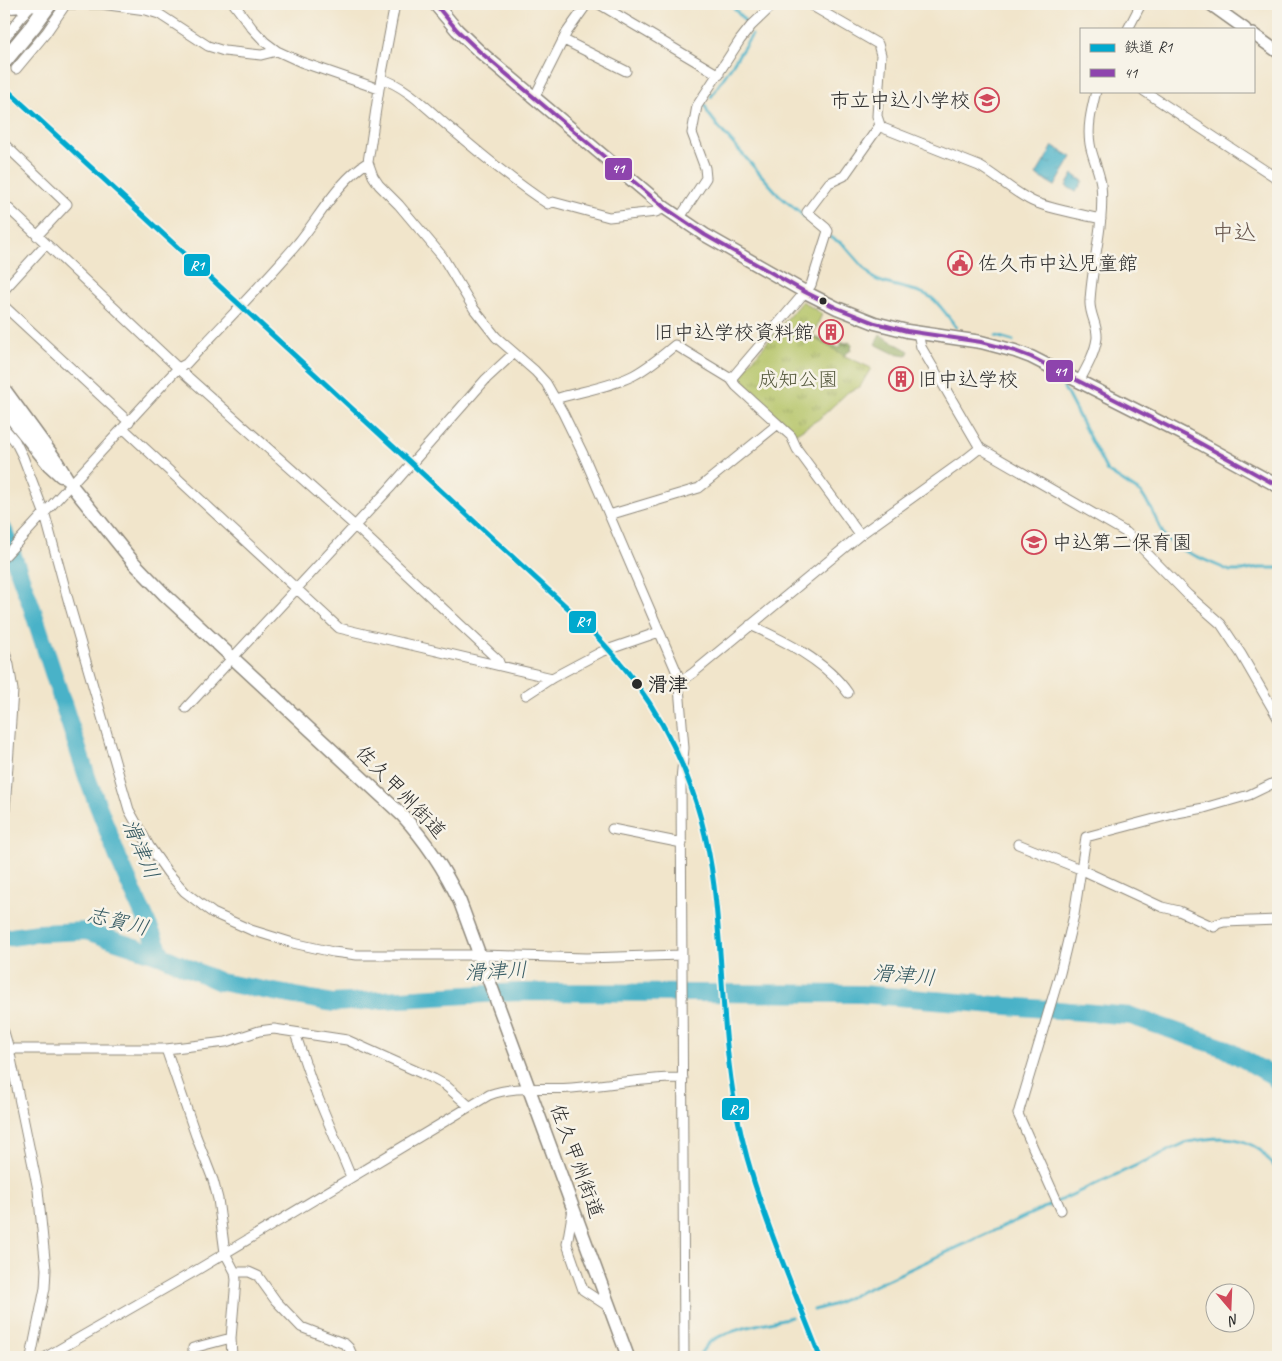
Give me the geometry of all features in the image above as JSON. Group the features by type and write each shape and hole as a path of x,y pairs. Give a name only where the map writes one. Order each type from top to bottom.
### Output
{"highway":[{"path":"8,62 36,5"}],"main road":[{"path":"435,4 479,51 679,219 805,292 865,320 918,333 965,339 1015,351 1031,357 1080,380 1274,482"},
{"name":"佐久甲州街道","path":"4,389 55,459 71,485 152,583 386,800 413,827 432,851 460,902 627,1356"},
{"name":"佐久甲州街道","path":"4,409 49,465 71,485"}],"street":[{"path":"58,4 101,4 146,10 159,14 208,46 224,51 261,55 271,54 276,51"},
{"path":"8,62 46,33 66,4"},
{"path":"234,4 252,28 276,51 301,62 379,89"},
{"path":"395,4 368,162 373,176 442,256 474,308 496,338 535,371 546,383 584,454 676,668 680,682 684,748 681,780 684,1357"},
{"path":"534,98 567,32 588,4"},
{"path":"602,4 719,75"},
{"path":"679,219 706,178 705,168 694,140 692,127 697,106 746,33 774,4"},
{"path":"809,4 878,44 881,55 877,116 880,125 887,130 979,166 1034,202 1101,219"},
{"path":"1129,28 1141,4"},
{"path":"1210,4 1244,28"},
{"path":"4,9 36,5"},
{"path":"4,40 36,5"},
{"path":"1254,35 1278,52"},
{"path":"564,40 626,71"},
{"path":"381,79 389,81 407,92 505,174 548,204 553,202 609,217 656,212 665,208"},
{"path":"1080,380 1097,338 1090,304 1091,277 1100,232 1101,182 1089,134 1091,111 1096,92"},
{"path":"1146,92 1278,179"},
{"path":"731,379 811,285 828,232 826,228 807,212 830,183 844,176 880,125"},
{"path":"4,144 67,204 38,236"},
{"path":"4,557 44,516 178,368 186,364 252,294 298,242 350,175 368,162"},
{"path":"4,204 178,368 355,526 498,660 500,666"},
{"path":"4,290 46,244"},
{"path":"4,306 339,628 552,678"},
{"path":"918,333 921,348 980,448 1126,533 1188,595 1221,624 1237,647 1278,718"},
{"path":"555,399 623,380 658,360 675,346 731,379 736,386 791,436 797,449 860,535"},
{"path":"186,708 355,526 486,379 514,353"},
{"path":"609,514 699,488 778,424"},
{"path":"4,428 15,441 23,457 44,516 129,810 149,846 168,873 185,892 214,913 251,930 293,943 333,952 357,955 481,958 681,958"},
{"path":"680,682 860,535 980,448"},
{"path":"750,625 796,648 842,684 848,693"},
{"path":"526,695 552,678 614,646 660,632"},
{"path":"4,649 13,690 4,825"},
{"path":"1060,1208 1018,1114 1060,973 1074,915 1086,837 1177,813 1204,808 1249,795 1278,782"},
{"path":"612,829 682,842"},
{"path":"1018,844 1139,897 1180,911 1214,927 1224,922 1278,920"},
{"path":"9,1049 166,1049 226,1042 265,1029 347,1040 434,1079 445,1085 469,1106"},
{"path":"4,1032 38,1190 46,1269 45,1288 31,1357"},
{"path":"294,1033 312,1083 351,1177"},
{"path":"166,1049 213,1180 218,1199 225,1253 235,1272 231,1338 232,1357"},
{"path":"46,1357 225,1253 469,1106 498,1091 514,1088 571,1088 665,1078 683,1078"},
{"path":"573,1209 567,1244 583,1290 609,1307"},
{"path":"235,1272 249,1272 258,1276 276,1301 301,1327 345,1344 349,1348 352,1357"},
{"path":"193,1357 193,1348 231,1338"}],"green space":[{"name":"成知公園","path":"802,301 822,314 812,337 871,368 860,387 848,392 819,419 793,435 738,384 737,378"},
{"path":"880,335 909,351 907,355 893,353 875,344"},
{"path":"813,336 839,348 842,342 848,342 852,344 851,350 843,356 835,350 811,339"}],"water":[{"path":"1053,146 1072,157 1055,186 1036,175"},
{"path":"1073,174 1083,181 1076,192 1066,186"}],"waterway":[{"path":"730,4 746,22"},
{"path":"711,97 752,35"},
{"path":"705,105 708,113 720,129 779,195 822,231"},
{"path":"830,237 843,244 873,278 886,284 920,292 933,299 956,327"},
{"path":"996,336 1013,341"},
{"path":"1064,388 1107,471 1141,493 1152,510 1164,536 1169,541 1182,550 1230,571 1278,568"},
{"name":"滑津川","path":"4,531 32,608 88,780 119,860 162,956"},
{"name":"滑津川","path":"4,938 39,933 86,931 162,956 220,982 333,1003 518,992 861,994 1131,1016 1224,1048 1273,1076 1278,1082"},
{"path":"814,1310 832,1305 1185,1143 1215,1138 1244,1141 1261,1151 1278,1173"},
{"path":"700,1354 717,1337 791,1317"}],"rail line":[{"name":"R1","path":"4,87 583,622 623,666 651,705 665,729 688,779 697,805 710,858 717,914 731,1082 743,1142 761,1205 820,1357"}],"transit line":[{"name":"41","path":"435,4 457,30 479,51 665,208 705,235 805,292 837,308 875,323 907,331 981,342 1031,357 1187,436 1278,486"}],"place":[{"name":"市立中込小学校","path":"987,100"},
{"name":"佐久市中込児童館","path":"960,263"},
{"name":"旧中込学校資料館","path":"831,332"},
{"name":"旧中込学校","path":"901,379"},
{"name":"中込第二保育園","path":"1034,542"},
{"name":"滑津","path":"637,684"}],"district":[{"name":"中込","path":"1234,233"}],"water label":[{"name":"志賀川","path":"118,921"}]}
